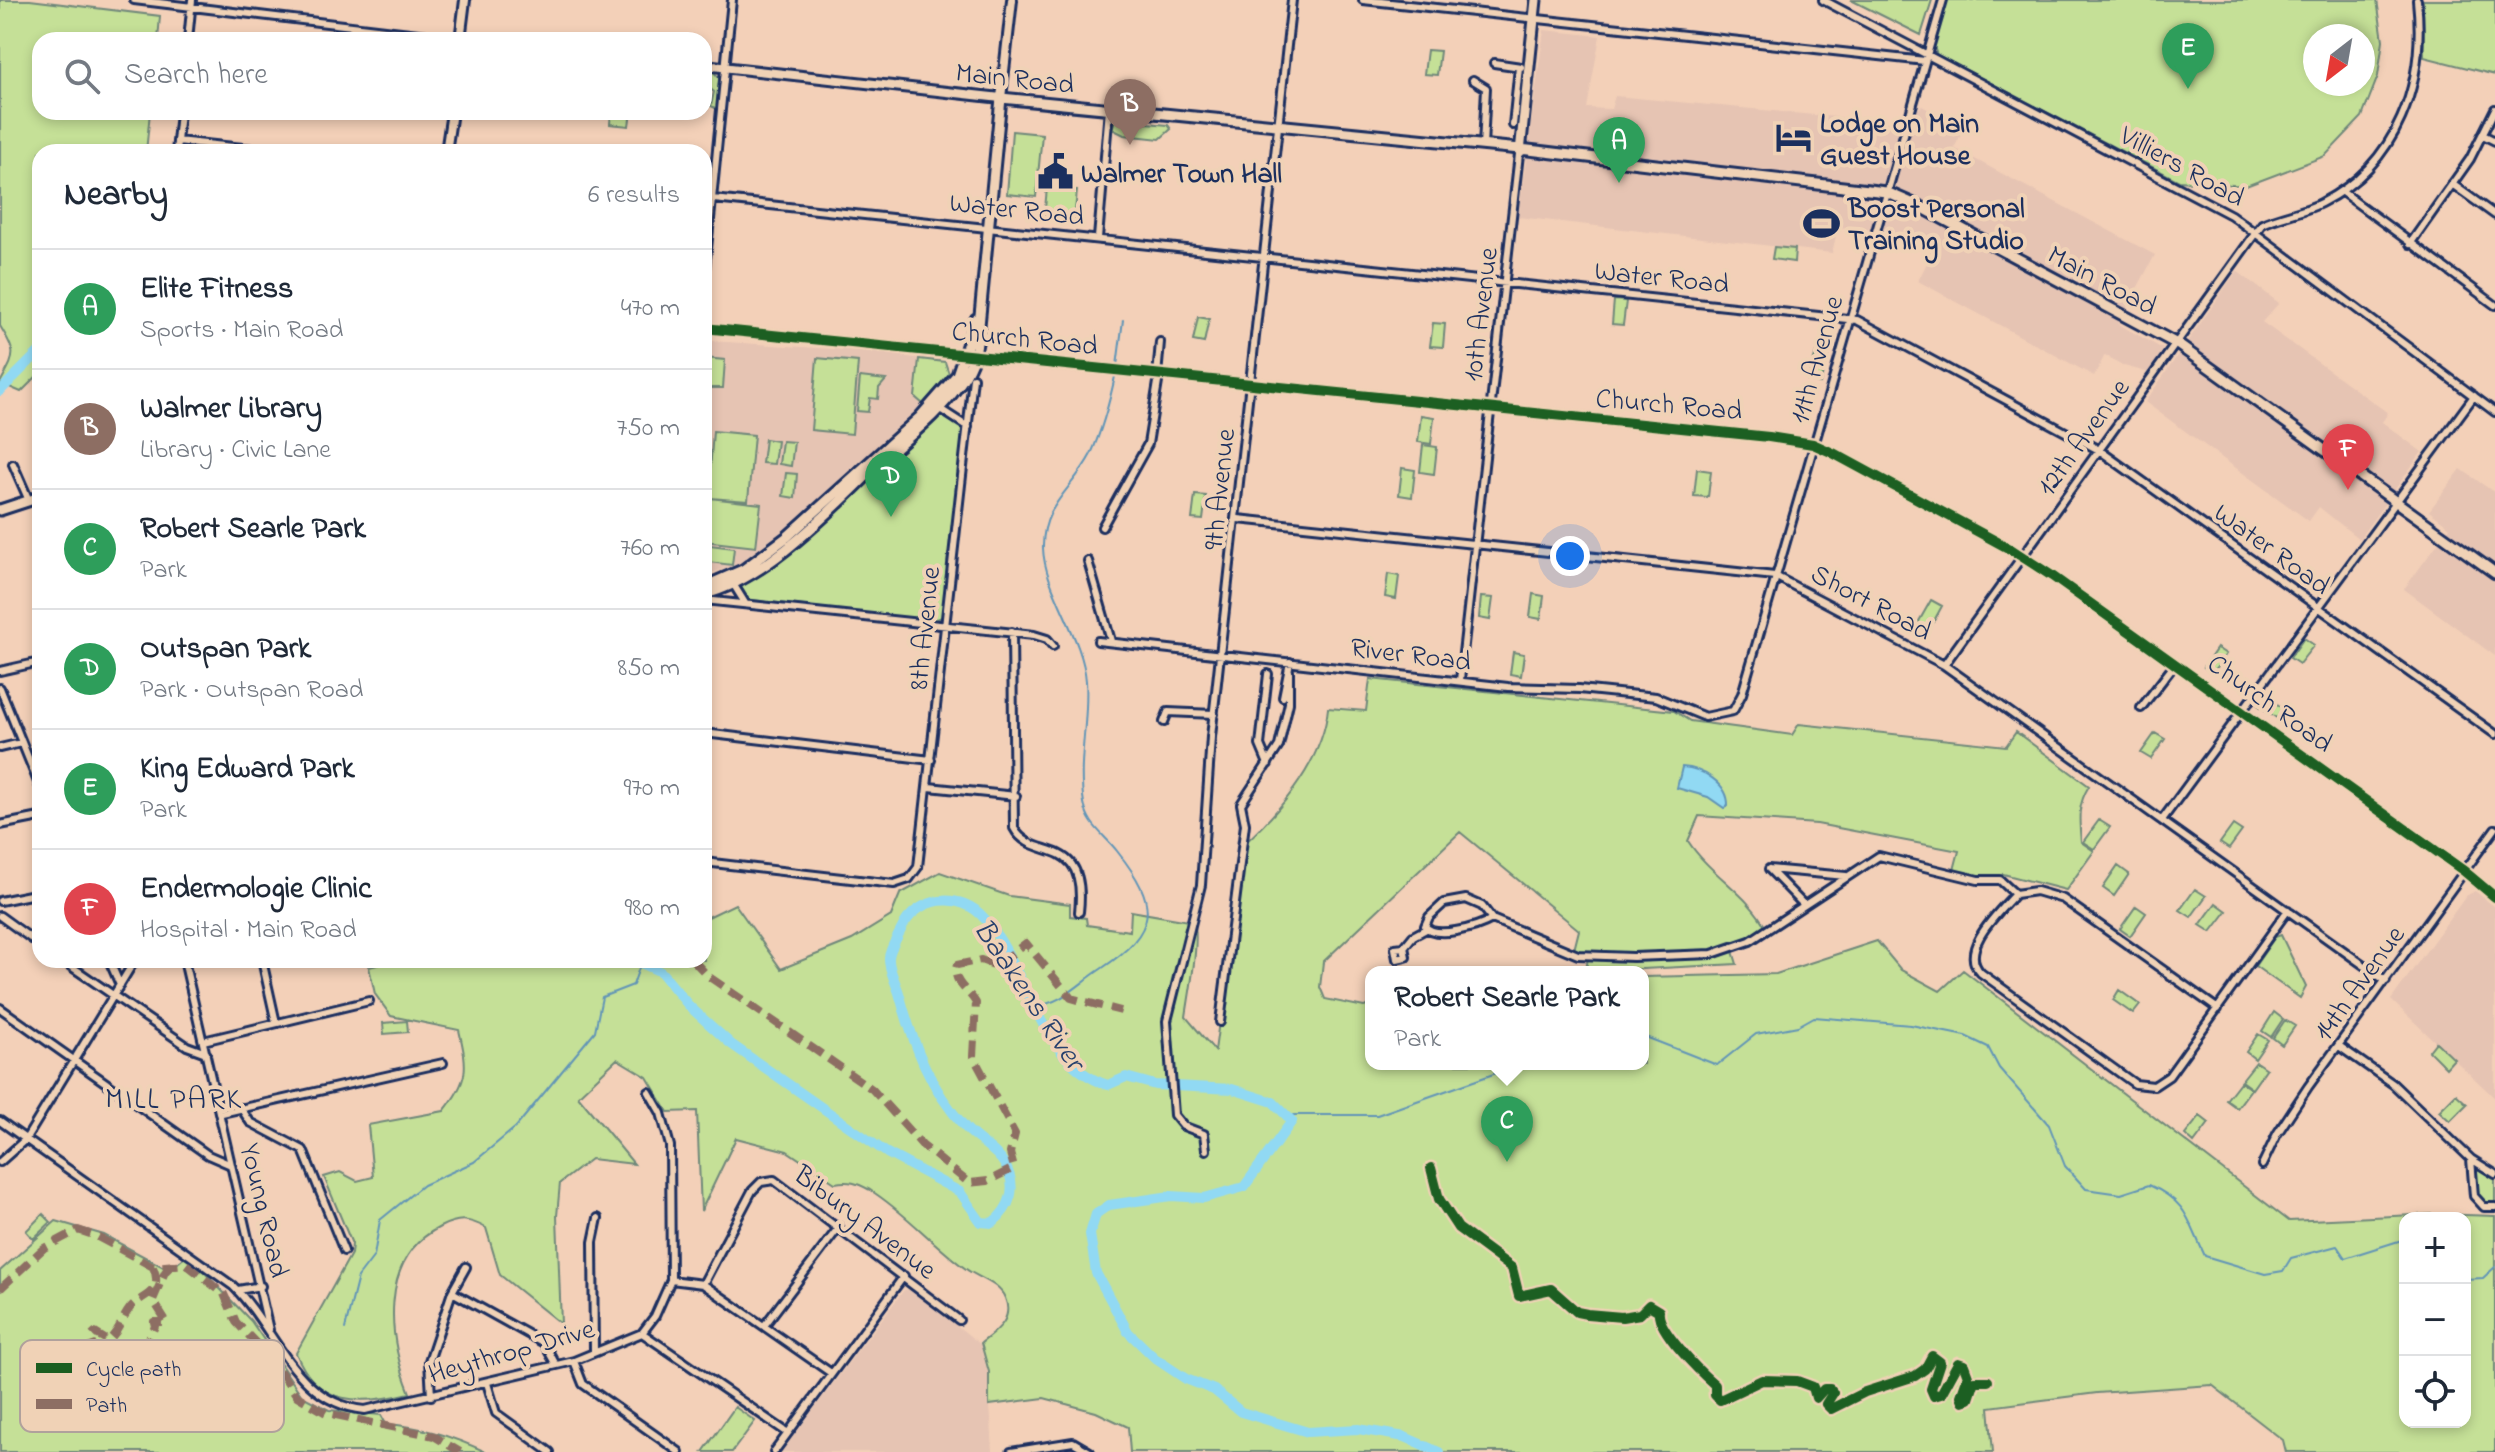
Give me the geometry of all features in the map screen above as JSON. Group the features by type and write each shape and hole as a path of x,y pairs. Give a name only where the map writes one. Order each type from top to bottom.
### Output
{"main road":[{"name":"10th Avenue","path":"1520,152 1524,68 1536,0"},
{"name":"Main Road","path":"1001,98 1886,192 1925,209 2177,344 2495,575"},
{"path":"712,592 814,524 957,388 970,356 979,308 1001,98"},
{"name":"Main Road","path":"1465,146 1520,152"},
{"path":"0,504 32,494"},
{"path":"0,510 32,500"},
{"path":"712,585 732,581"}],"street":[{"path":"134,0 192,3 408,32"},
{"path":"461,32 465,0"},
{"path":"712,167 732,0"},
{"path":"1001,98 1012,0"},
{"name":"9th Avenue","path":"1206,1150 1204,1134 1183,1126 1176,1119 1166,1039 1175,980 1199,903 1214,714 1238,519 1292,0"},
{"path":"1363,0 1926,58"},
{"name":"Villiers Road","path":"1823,0 1926,58 2218,207 2495,412"},
{"name":"11th Avenue","path":"1716,716 1731,713 1739,704 1943,0"},
{"path":"2256,234 2265,223 2300,213 2342,192 2383,151 2408,105 2419,58 2417,0"},
{"path":"189,32 192,3"},
{"path":"1494,63 1524,68 1513,125"},
{"name":"Main Road","path":"712,66 1001,98"},
{"path":"1473,80 1486,88 1483,146"},
{"path":"1098,238 1109,109"},
{"path":"2410,244 2483,135 2495,109"},
{"path":"177,144 179,120"},
{"path":"447,144 451,120"},
{"path":"2483,135 2495,141"},
{"path":"177,141 206,144"},
{"name":"10th Avenue","path":"1460,680 1520,152"},
{"path":"2452,184 2495,215"},
{"path":"2342,192 2495,305"},
{"name":"Water Road","path":"712,198 1850,319 1871,326 2099,450 2495,734"},
{"name":"12th Avenue","path":"1944,665 2256,234"},
{"name":"Church Road","path":"712,329 1813,444 2022,557 2242,711 2464,871 2495,897"},
{"path":"1102,527 1148,444 1160,342"},
{"name":"8th Avenue","path":"712,863 881,883 909,879 920,863 973,378"},
{"path":"2162,820 2474,396"},
{"path":"936,406 968,427"},
{"path":"13,464 27,496"},
{"name":"Short Road","path":"1238,519 1775,576 1944,665 2386,981"},
{"path":"1088,561 1111,641"},
{"path":"732,581 745,603"},
{"path":"712,598 1043,636 1053,646"},
{"path":"931,625 946,616"},
{"path":"1012,632 1010,742 1016,796 1013,826 1017,833 1054,850 1079,875 1082,884 1079,912"},
{"name":"River Road","path":"1098,641 1460,680 1656,697 1697,715 1716,716"},
{"path":"1220,1022 1243,845 1245,820 1241,804 1279,746 1289,703 1290,662"},
{"path":"0,671 32,664"},
{"path":"2141,708 2175,664"},
{"path":"1283,697 1289,671"},
{"path":"1268,674 1260,745 1268,764"},
{"path":"0,688 32,768"},
{"path":"1265,700 1273,695 1283,697 1289,703"},
{"path":"1164,722 1168,712 1214,714"},
{"path":"712,734 931,760"},
{"path":"0,748 21,743"},
{"path":"929,787 1016,796"},
{"path":"0,825 32,819"},
{"name":"14th Avenue","path":"2262,1165 2281,1127 2495,829"},
{"path":"1426,929 1426,920 1435,909 1455,899 1475,902 1492,919 1578,955 1684,956 1737,947 1879,856 1978,880 1999,880 2015,894"},
{"path":"1804,905 1769,869 1846,876"},
{"path":"2218,1009 2073,905 2036,891 2015,894 1974,948 1973,961 1977,969 2135,1084 2154,1086 2169,1076 2218,1009 2288,910"},
{"path":"0,901 32,895"},
{"path":"0,916 32,939"},
{"path":"1404,947 1413,936 1426,929 1443,931 1492,919"},
{"path":"73,968 187,1046 206,1053"},
{"path":"113,968 120,985"},
{"path":"0,1162 26,1139 130,968"},
{"name":"Young Road","path":"186,968 222,1113 269,1330"},
{"path":"264,968 276,1023"},
{"path":"203,1041 369,1001"},
{"path":"0,1008 208,1155 231,1165"},
{"path":"2339,1046 2393,1084 2471,1159 2495,1174"},
{"path":"222,1113 443,1063"},
{"path":"649,1092 661,1113 670,1146 671,1280 652,1321 642,1333 788,1433"},
{"path":"241,1108 250,1122 303,1150 344,1251"},
{"name":"Heythrop Drive","path":"0,1121 237,1290 275,1340"},
{"path":"2471,1159 2475,1200 2484,1207 2495,1207"},
{"name":"Bibury Avenue","path":"703,1284 749,1196 761,1182 779,1182 959,1320"},
{"path":"594,1352 593,1242 598,1218"},
{"path":"764,1326 839,1227"},
{"path":"431,1396 429,1361 452,1292 466,1267"},
{"path":"774,1452 904,1276"},
{"path":"671,1280 703,1284 831,1373"},
{"path":"237,1290 261,1286"},
{"path":"452,1292 544,1343 556,1365"},
{"name":"Heythrop Drive","path":"284,1353 301,1380 342,1406 375,1409 574,1361 642,1333"},
{"path":"574,1361 583,1384 679,1452"},
{"path":"487,1383 496,1413 550,1452"},
{"path":"1011,1452 1073,1442 1082,1444 1090,1452"}],"shaded area":[{"path":"1544,30 1600,36 1587,108 1611,109 1615,96 1899,123 1922,106 1964,129 1954,148 2155,255 2118,324 2163,349 2150,373 2124,366 2105,355 2094,376 1918,281 1931,255 1883,231 1838,227 1832,253 1518,217"},
{"path":"2237,271 2279,303 2262,322 2388,413 2382,422 2422,452 2359,539 2319,507 2309,521 2145,402"},
{"path":"712,341 863,351 945,362 949,374 923,404 784,531 737,565 712,573"},
{"path":"2461,469 2495,493 2495,656 2404,589 2450,527 2429,511"},
{"path":"2475,891 2495,907 2495,1098 2391,1000 2466,896"},
{"path":"911,1289 980,1344 988,1374 993,1452 781,1452 904,1290"}],"green space":[{"path":"0,0 30,0 160,16 159,32 32,32 32,120 149,120 147,144 32,144 32,381 21,392 0,383 9,366 12,349 0,326"},
{"path":"1851,0 1932,0 1921,35"},
{"path":"1947,0 2377,0 2383,40 2375,84 2375,24 2303,24 2303,96 2370,96 2362,117 2325,156 2246,186 2179,181 1937,55 1933,44"},
{"path":"2423,0 2495,0 2495,75 2424,57"},
{"path":"1427,50 1440,51 1437,75 1424,74"},
{"path":"712,70 721,80 717,109 712,106"},
{"path":"610,120 630,120 629,126 610,124"},
{"path":"1115,120 1168,125 1171,129 1160,139 1124,135 1112,129"},
{"path":"1012,131 1042,134 1036,197 1007,194"},
{"path":"1047,188 1077,191 1074,221 1044,219"},
{"path":"1774,247 1795,249 1794,262 1772,259"},
{"path":"1614,300 1626,301 1623,325 1612,324"},
{"path":"1198,317 1209,319 1204,343 1193,341"},
{"path":"1433,323 1445,324 1443,347 1430,346"},
{"path":"1816,353 1828,357 1820,383 1808,380"},
{"path":"817,358 858,362 852,434 811,430"},
{"path":"712,359 725,360 723,388 712,388"},
{"path":"919,359 945,362 949,374 923,404 915,397"},
{"path":"860,377 886,380 879,388 878,399 870,398 868,412 857,411"},
{"path":"943,414 959,424 964,436 942,617 932,621 744,599 740,590 743,582"},
{"path":"1421,415 1434,417 1431,444 1418,442"},
{"path":"713,431 754,435 748,501 712,498"},
{"path":"765,439 777,441 774,464 762,463"},
{"path":"782,441 794,442 791,466 779,464"},
{"path":"1423,445 1437,447 1434,474 1420,472"},
{"path":"1402,468 1415,470 1412,497 1399,495"},
{"path":"1697,469 1711,471 1708,497 1694,496"},
{"path":"786,473 797,474 795,498 783,496"},
{"path":"1195,495 1206,496 1203,520 1192,519"},
{"path":"712,498 761,504 756,547 712,542"},
{"path":"712,545 734,548 732,565 712,562"},
{"path":"1388,574 1399,576 1396,599 1385,597"},
{"path":"1533,594 1544,596 1541,619 1530,617"},
{"path":"1481,597 1493,598 1490,620 1479,618"},
{"path":"1931,600 1942,606 1929,630 1918,623"},
{"path":"2304,638 2314,645 2299,664 2290,658"},
{"path":"2217,648 2226,654 2213,673 2204,667"},
{"path":"1513,652 1524,654 1521,676 1510,674"},
{"path":"1370,679 1674,711 1690,721 1792,735 1799,724 2006,746 2016,732 2089,786 2081,806 2080,834 2081,842 2094,851 2066,890 2003,874 2000,880 1953,874 1959,851 1817,824 1699,816 1688,841 1750,906 1767,930 1732,948 1737,964 1649,969 1649,966 1587,966 1588,956 1573,954 1579,930 1460,832 1323,962 1320,987 1325,999 1365,1007 1365,1070 1649,1070 1649,977 1776,974 1877,941 1901,970 1940,991 1963,970 2289,1221 2399,1216 2399,1428 2471,1428 2471,1215 2495,1216 2495,1452 2286,1452 2283,1440 2212,1385 2097,1393 1989,1407 1993,1452 1130,1452 1128,1427 1096,1412 1044,1398 989,1405 989,1372 981,1343 1005,1319 1005,1298 998,1288 966,1269 870,1190 853,1183 835,1183 787,1151 736,1138 701,1211 697,1111 668,1112 647,1077 617,1059 578,1096 634,1164 591,1159 560,1183 557,1216 561,1324 500,1275 486,1228 474,1222 452,1222 420,1241 406,1258 397,1279 393,1325 402,1372 410,1393 375,1399 343,1398 316,1384 305,1371 296,1353 351,1254 352,1244 324,1177 340,1172 357,1181 373,1177 368,1125 444,1111 458,1091 464,1073 459,1030 391,1016 375,994 369,968 712,968 712,915 735,904 781,969 852,940 891,916 900,894 940,872 1009,896 1070,904 1070,916 1086,918 1087,925 1130,931 1131,911 1194,922 1195,954 1186,1017 1215,1051 1243,845 1272,816 1298,783 1318,747 1328,708 1366,711"},
{"path":"2265,695 2285,710 2278,719 2258,705"},
{"path":"2155,733 2165,739 2151,759 2141,753"},
{"path":"2099,820 2110,827 2094,849 2083,842"},
{"path":"2233,825 2242,831 2229,849 2220,843"},
{"path":"2118,866 2129,874 2114,896 2103,888"},
{"path":"2195,889 2206,896 2191,917 2180,910"},
{"path":"2216,903 2227,911 2211,932 2200,925"},
{"path":"2136,906 2146,913 2130,936 2120,929"},
{"path":"2281,935 2306,987 2300,998 2255,966 2275,937"},
{"path":"2119,990 2140,1005 2133,1014 2113,1000"},
{"path":"2274,1012 2283,1019 2271,1037 2262,1031"},
{"path":"2285,1020 2295,1026 2282,1045 2273,1038"},
{"path":"407,1021 408,1032 384,1034 383,1023"},
{"path":"2258,1034 2268,1040 2255,1059 2246,1052"},
{"path":"2436,1042 2454,1059 2446,1068 2429,1051"},
{"path":"2256,1062 2266,1069 2252,1089 2241,1081"},
{"path":"2240,1082 2251,1089 2237,1108 2226,1100"},
{"path":"2456,1094 2467,1104 2450,1121 2439,1111"},
{"path":"2200,1116 2209,1123 2194,1143 2185,1135"},
{"path":"2473,1166 2495,1177 2495,1202 2488,1204 2477,1195"},
{"path":"43,1214 51,1222 33,1239 26,1231"},
{"path":"56,1221 104,1235 169,1270 185,1257 204,1272 251,1321 264,1340 20,1340 20,1432 284,1432 284,1370 302,1396 329,1410 381,1415 386,1424 437,1433 486,1452 0,1452 0,1271"},
{"path":"735,1407 755,1421 732,1452 703,1452"}],"water":[{"path":"1682,767 1698,770 1719,784 1728,806 1724,808 1708,797 1677,788"}],"waterway":[{"path":"1117,366 1123,320"},
{"name":"Baakens River","path":"0,391 32,359"},
{"path":"1034,1006 1061,997 1120,955 1134,942 1146,916 1141,887 1086,811 1082,788 1086,681 1078,647 1050,580 1043,548 1044,533 1053,509 1091,454 1106,414 1116,372"},
{"name":"Baakens River","path":"652,968 661,972 689,1006 731,1044 887,1153 960,1192 981,1222 992,1223 1008,1204 1012,1189 1009,1173 996,1154 970,1132 941,1097 910,1030 889,962 895,940 917,910 940,901 964,904 975,910 1000,939 1050,1036 1066,1057 1085,1074 1108,1085 1126,1077 1155,1085 1232,1089 1273,1102 1292,1121 1244,1187 1204,1198 1171,1196 1109,1205 1096,1214 1090,1234 1096,1273 1128,1332 1156,1359 1186,1379 1214,1390 1241,1412 1308,1432 1358,1429 1405,1437 1439,1452"},
{"path":"345,1329 358,1277 374,1256 380,1220 423,1185 474,1162 516,1127 595,1031 602,997 633,985 639,968"},
{"path":"1649,1038 1717,1065 1756,1034 1798,1026 1814,1017 1911,1025 1965,1036 1988,1047 1999,1068 2049,1125 2065,1166 2086,1189 2121,1194 2149,1185 2162,1191 2185,1214 2205,1256 2265,1274 2283,1271 2291,1258 2337,1246 2345,1258 2399,1241"},
{"path":"1285,1115 1377,1115 1505,1070"},
{"path":"2471,1279 2483,1278 2495,1267"}],"marked path":[{"path":"700,968 872,1089 922,1145 969,1183 988,1181 1014,1168 1010,1153 1015,1134 973,1056 976,1003 958,981 957,965 981,960 996,966 1026,943 1071,998 1121,1011"},
{"path":"0,1289 44,1248 78,1230 96,1236 153,1267 186,1264 224,1294 236,1322 253,1340"},
{"path":"147,1340 154,1322 167,1322 153,1300 165,1272 173,1264"},
{"path":"109,1340 130,1308 154,1288 156,1276 153,1267"},
{"path":"91,1340 95,1333 106,1340"},
{"path":"284,1377 297,1396 326,1413 434,1436 460,1452"}],"cycle path":[{"path":"712,329 1813,444 2012,550 2052,576 2464,871 2495,897"},
{"path":"1431,1168 1439,1199 1458,1228 1512,1268 1519,1296 1551,1289 1577,1312 1622,1317 1640,1314 1649,1305 1659,1311 1664,1328 1680,1350 1715,1385 1715,1395 1720,1400 1762,1380 1797,1381 1813,1387 1816,1398 1824,1389 1830,1389 1833,1393 1826,1404 1831,1409 1865,1392 1915,1376 1925,1369 1932,1356 1940,1362 1931,1389 1934,1396 1941,1394 1958,1363 1964,1365 1968,1376 1961,1396 1963,1401 1969,1399 1975,1381 1988,1381"}],"place":[{"name":"King Edward Park","path":"2188,89"},
{"name":"Lodge on Main Guest House","path":"1794,138"},
{"name":"Walmer Library","path":"1130,145"},
{"name":"Walmer Town Hall","path":"1055,172"},
{"name":"Elite Fitness","path":"1619,183"},
{"name":"Boost Personal Training Studio","path":"1822,223"},
{"name":"Endermologie Clinic","path":"2348,490"},
{"name":"Outspan Park","path":"891,517"},
{"name":"Robert Searle Park","path":"1507,1162"}],"district":[{"name":"MILL PARK","path":"174,1098"}]}
